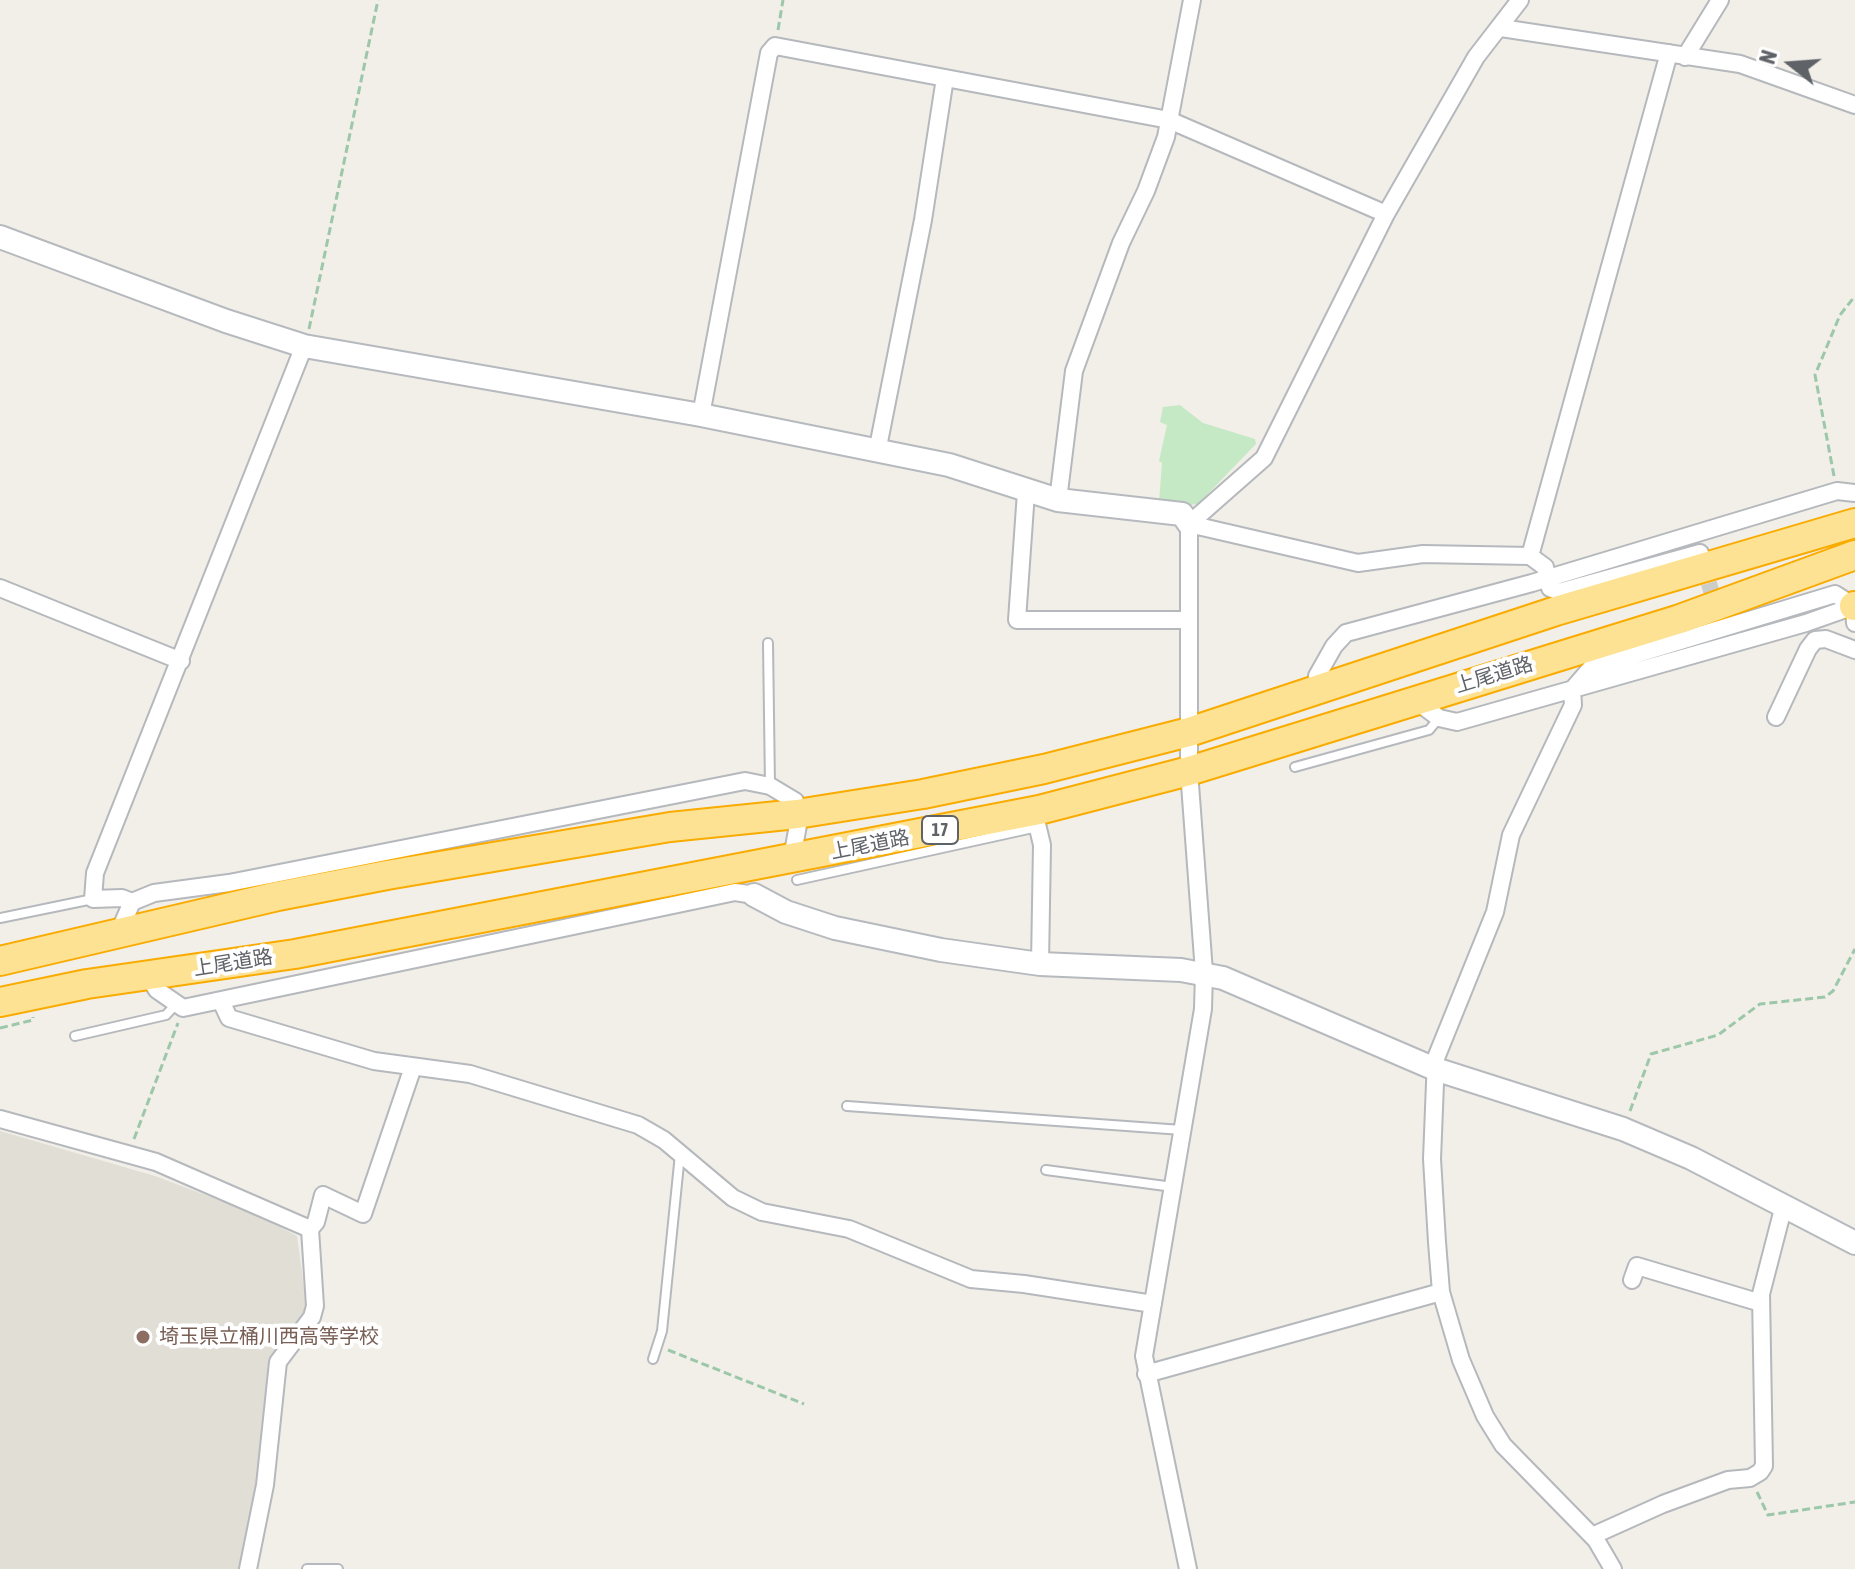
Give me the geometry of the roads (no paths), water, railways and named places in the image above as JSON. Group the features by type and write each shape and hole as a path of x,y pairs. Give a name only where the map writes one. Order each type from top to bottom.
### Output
{"highway":[{"name":"上尾道路","path":"0,961 278,896 503,854 670,827 800,813 1014,776 1189,732 1556,611 1855,523"},
{"name":"上尾道路","path":"0,1002 87,984 295,954 791,871 1038,817 1680,619 1855,555"}],"street":[{"path":"1058,500 1074,371 1121,243 1146,191 1169,120 1192,0"},
{"path":"1189,524 1264,458 1386,214 1476,57 1520,0"},
{"path":"1530,556 1677,55 1720,0"},
{"path":"1501,28 1740,64 1855,105"},
{"path":"701,415 769,53 775,46 1169,120 1386,214"},
{"path":"877,452 923,220 945,78"},
{"path":"0,237 226,321 304,346 701,415 949,465 1058,500 1182,514 1189,524 1189,771 1204,972 1203,1009 1144,1356 1188,1569"},
{"path":"304,346 95,873 93,899 122,898 132,902 154,893 244,881 745,781 770,786 795,801 800,813 791,871"},
{"path":"1316,689 1317,676 1334,646 1346,633 1547,578 1837,491 1855,493"},
{"path":"1026,492 1017,620 1187,620"},
{"path":"1189,524 1358,563 1423,554 1530,556 1545,567 1550,588 1559,592 1700,553 1702,560"},
{"path":"0,588 181,661"},
{"path":"1613,1569 1592,1536 1503,1445 1485,1416 1461,1360 1441,1292 1432,1159 1435,1069 1495,912 1511,835 1573,705 1572,690 1591,668 1720,621 1835,594 1855,612"},
{"path":"1415,700 1439,718 1457,722 1806,623 1855,612"},
{"path":"1776,717 1815,640 1826,639 1855,650"},
{"path":"1038,817 1042,845 1040,964"},
{"path":"148,976 157,990 180,1006 221,1001 329,975 735,892 754,895 786,912 835,928 941,950 1040,964 1204,972 1435,1069 1623,1129 1784,1205 1855,1243"},
{"path":"118,934 132,902"},
{"path":"221,1001 229,1018 374,1061 470,1074 638,1125 680,1153 733,1198 762,1212 849,1229 971,1279 1153,1304"},
{"path":"248,1569 265,1485 278,1362 312,1317 315,1306 310,1229 316,1222 323,1195 363,1214 413,1067"},
{"path":"0,1119 156,1162 310,1229"},
{"path":"1592,1536 1728,1480 1750,1478 1764,1466 1761,1303 1784,1205"},
{"path":"1632,1280 1637,1266 1761,1303"},
{"path":"1146,1374 1441,1292"}],"lane":[{"path":"768,643 770,786"},
{"path":"1295,767 1429,730 1439,718"},
{"path":"0,918 93,899"},
{"path":"75,1036 166,1015 180,1006"},
{"path":"847,1106 1183,1130"},
{"path":"653,1359 680,1153"},
{"path":"1046,1170 1173,1187"},
{"path":"307,1569 338,1569"}],"tunnel":[{"path":"1702,560 1718,614"}],"place":[{"name":"埼玉県立桶川西高等学校","path":"143,1337"}]}
